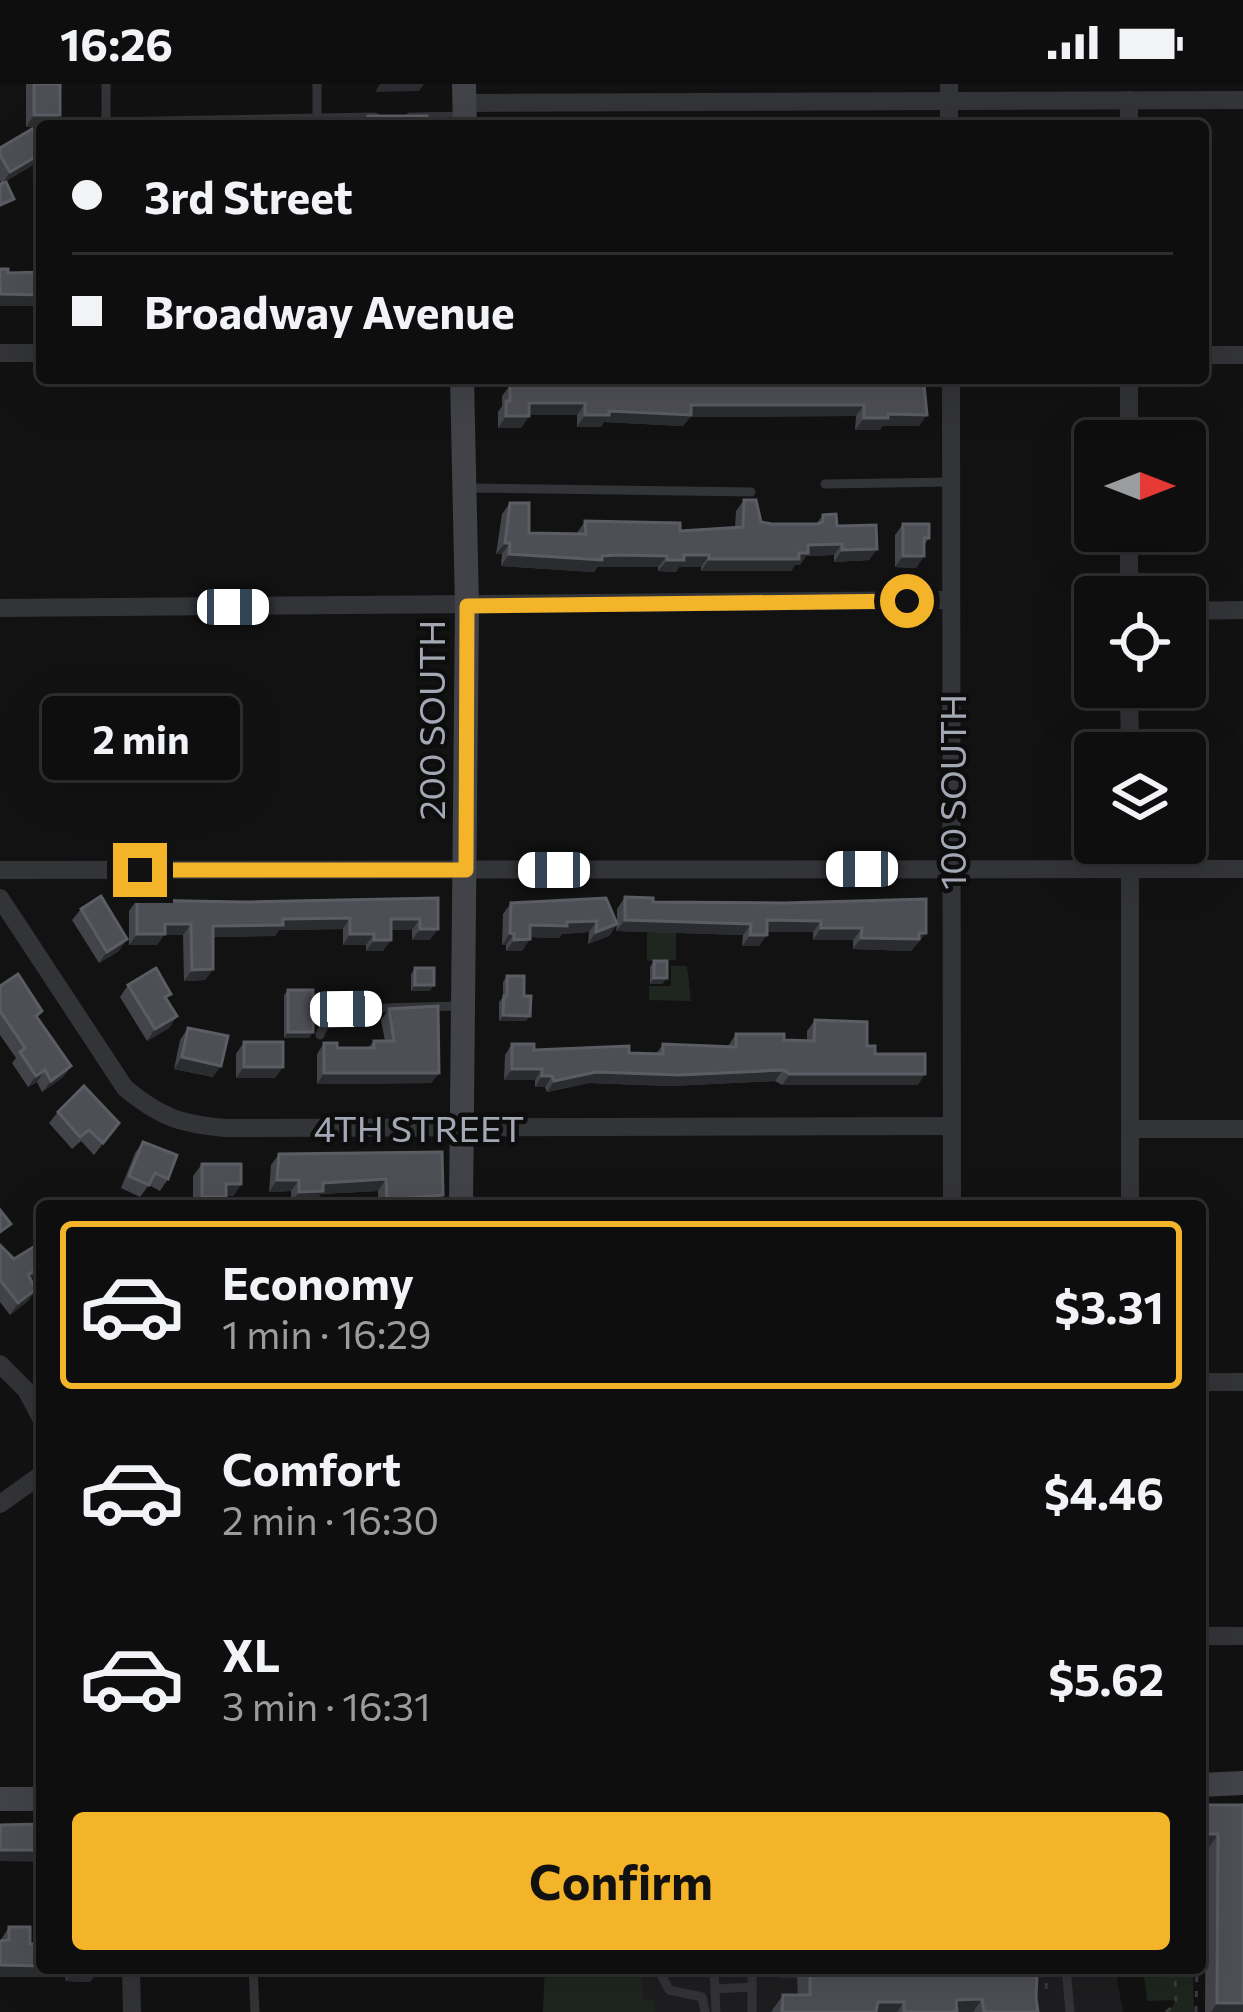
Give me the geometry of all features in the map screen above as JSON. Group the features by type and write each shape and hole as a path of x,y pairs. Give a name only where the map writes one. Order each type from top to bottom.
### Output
{"street":[{"path":"465,107 949,93 1243,100"},
{"path":"1129,100 1129,120"},
{"path":"0,353 36,353"},
{"path":"1209,355 1243,355"},
{"name":"200 SOUTH","path":"460,1200 467,606 462,384"},
{"name":"100 SOUTH","path":"951,384 952,1200"},
{"path":"1130,384 1130,420"},
{"path":"0,608 951,600"},
{"path":"1206,610 1243,610"},
{"path":"1130,864 1130,1200"},
{"path":"0,870 1243,869"},
{"name":"4TH STREET","path":"0,898 125,1088 152,1110 184,1124 224,1128 952,1126"},
{"path":"1130,1129 1243,1129"},
{"path":"0,1364 34,1390"},
{"path":"1206,1382 1243,1382"},
{"path":"0,1504 36,1478"},
{"path":"1206,1636 1243,1636"},
{"path":"1206,1785 1243,1783"},
{"path":"0,1799 36,1799"},
{"path":"131,1974 132,2012"}],"lane":[{"path":"106,84 106,120"},
{"path":"317,84 317,120"},
{"path":"402,117 465,107"},
{"path":"343,120 381,117"},
{"path":"825,484 951,482"},
{"path":"464,488 751,492"},
{"path":"320,1035 328,1017 346,1009 463,1006"},
{"path":"253,1974 255,2012"},
{"path":"661,1974 669,1990 702,1997 705,2012"},
{"path":"715,1974 716,2012"},
{"path":"752,1974 752,2012"},
{"path":"1067,1974 1070,2012"},
{"path":"715,1989 752,1987"}],"path":[{"path":"1046,1989 1047,1974"},
{"path":"1166,2012 1176,2004 1175,1974"},
{"path":"1196,2012 1197,1974"}],"shaded area":[{"path":"647,932 676,932 676,960 647,961"},
{"path":"671,966 687,966 691,1001 649,1000 649,986 671,986"},
{"path":"545,1974 1116,1974 1123,2012 543,2012"},
{"path":"545,1974 642,1974 643,1999 654,2000 655,2012 543,2012"},
{"path":"1144,1974 1193,1974 1194,2012 1168,2012 1177,2000 1147,2001"}],"building":[{"path":"34,84 60,84 60,115 34,115"},
{"path":"368,116 427,116 427,120 368,120"},
{"path":"32,129 36,135 36,157 10,172 0,148"},
{"path":"6,182 14,199 0,205 0,184"},
{"path":"0,269 36,272 36,295 0,294"},
{"path":"924,384 927,415 864,418 864,405 691,405 691,415 609,411 609,415 585,415 585,403 529,403 529,416 506,416 510,385"},
{"path":"744,500 756,500 761,522 818,524 823,515 836,514 837,526 876,525 877,549 808,545 808,553 799,553 799,559 684,555 684,560 667,560 667,556 618,555 602,556 602,560 509,554 510,543 505,543 510,503 529,503 529,533 586,534 585,521 680,523 680,531 743,527"},
{"path":"903,524 929,524 924,556 903,556"},
{"path":"101,896 127,939 107,952 81,909"},
{"path":"625,897 653,898 653,902 784,903 926,899 926,933 919,933 919,939 861,938 862,928 767,920 767,935 750,935 751,924 625,920"},
{"path":"438,898 438,929 420,929 420,919 391,919 391,940 350,934 350,918 213,926 213,969 192,970 191,924 165,924 165,934 137,934 137,900"},
{"path":"606,898 617,924 596,932 597,921 530,925 530,939 514,940 510,933 511,903"},
{"path":"654,961 667,961 667,978 654,978"},
{"path":"156,968 177,1016 155,1029 128,985"},
{"path":"415,968 434,968 434,985 415,985"},
{"path":"18,974 42,1011 36,1016 71,1066 51,1081 45,1070 36,1076 20,1052 25,1048 0,1011 0,986"},
{"path":"507,976 524,976 524,996 531,996 530,1016 503,1015"},
{"path":"288,990 313,990 313,1032 288,1032"},
{"path":"438,1006 439,1073 324,1073 324,1043 337,1043 337,1048 374,1048 374,1041 394,1041 389,1009"},
{"path":"815,1020 867,1022 867,1046 875,1046 875,1054 925,1054 925,1074 596,1072 554,1081 552,1076 542,1076 542,1069 512,1069 512,1044 534,1044 534,1050 629,1046 629,1053 663,1054 663,1044 736,1047 736,1034 784,1034 784,1040 814,1041"},
{"path":"188,1028 228,1036 221,1066 182,1057"},
{"path":"244,1042 283,1042 283,1067 244,1067"},
{"path":"84,1086 119,1123 103,1143 89,1130 80,1137 58,1112"},
{"path":"143,1142 177,1155 168,1179 155,1173 149,1185 129,1176"},
{"path":"442,1152 443,1195 387,1200 386,1179 323,1183 323,1191 299,1192 299,1180 277,1180 279,1154"},
{"path":"202,1164 241,1164 241,1184 226,1184 226,1197 202,1197"},
{"path":"0,1210 11,1224 0,1232"},
{"path":"0,1245 14,1259 36,1245 36,1269 28,1275 36,1289 18,1303 0,1280"},
{"path":"1206,1805 1243,1805 1243,2003 1217,2003 1218,1834 1206,1834"},
{"path":"36,1824 36,1850 0,1850 0,1825"},
{"path":"9,1927 30,1927 36,1966 0,1965 0,1941 9,1940"},
{"path":"810,1974 1037,1975 1038,2012 984,2012 982,1999 956,2000 957,2012 904,2012 904,2002 878,2002 876,2012 782,2012 783,1995 810,1995"}],"route":[{"path":"140,870 466,870 467,606 907,601"}]}
